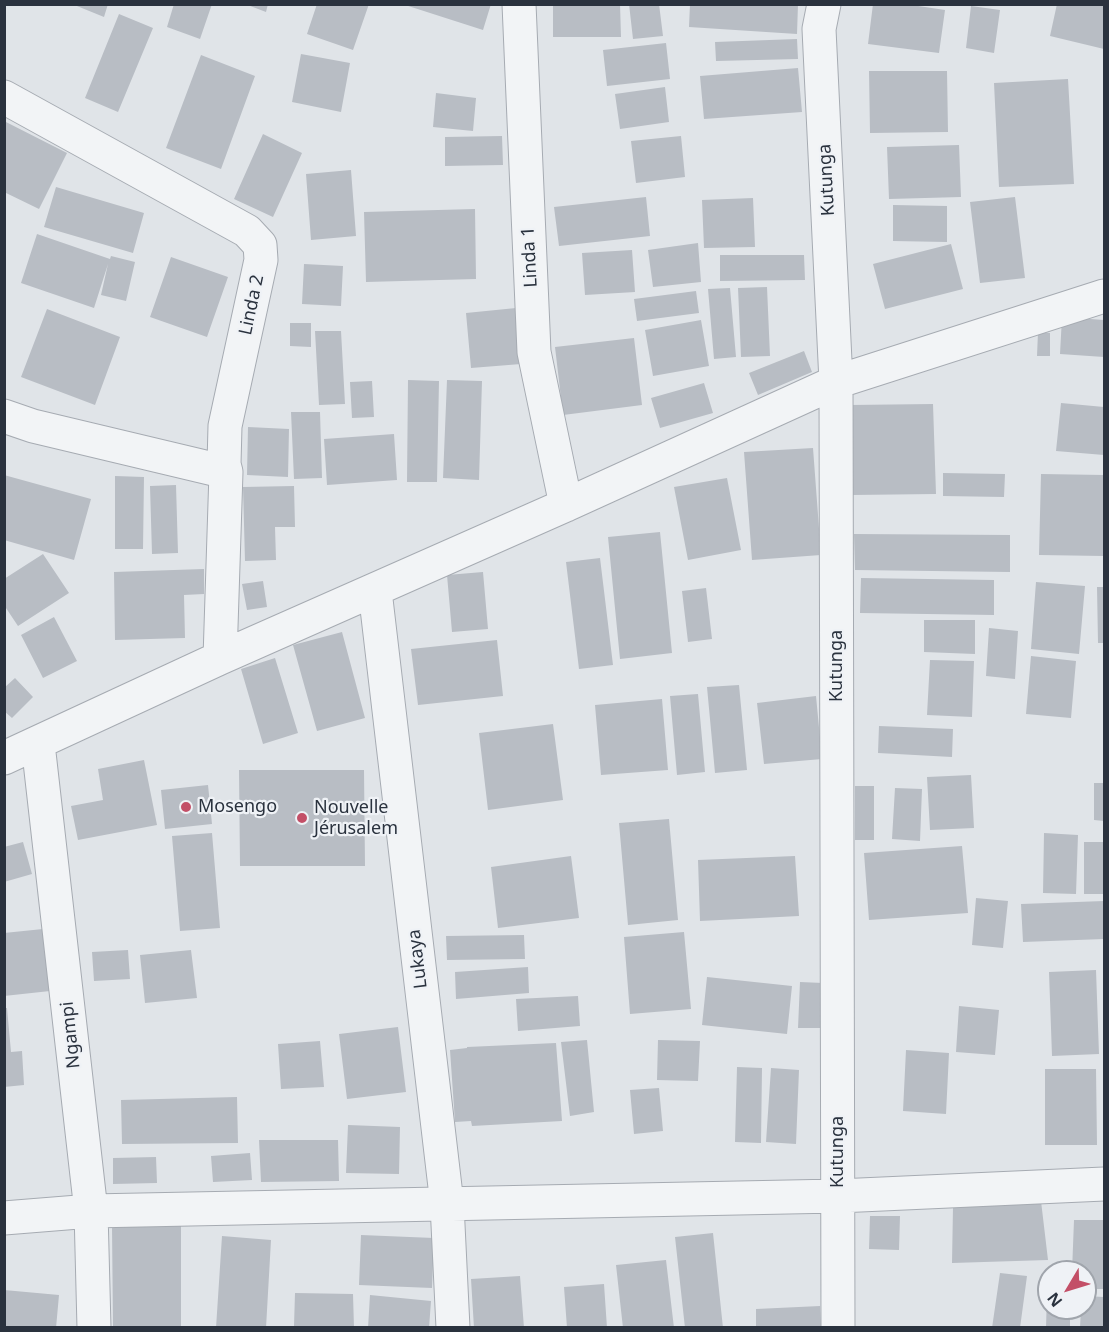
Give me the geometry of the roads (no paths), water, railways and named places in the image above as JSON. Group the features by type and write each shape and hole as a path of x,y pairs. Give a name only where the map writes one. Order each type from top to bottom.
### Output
{"street":[{"name":"Linda 1","path":"519,4 534,352 566,506"},
{"name":"Kutunga","path":"824,4 819,29 836,382 838,1328"},
{"name":"Linda 2","path":"4,97 247,231 260,245 261,260 225,426 224,464 226,472 220,658"},
{"path":"4,758 220,658 566,506 836,382 1104,296"},
{"path":"4,416 33,426 226,472"},
{"name":"Lukaya","path":"375,591 447,1204 453,1328"},
{"name":"Ngampi","path":"38,744 91,1211 94,1328"},
{"path":"4,1218 91,1211 838,1196 1104,1184"}],"place":[{"name":"Mosengo","path":"186,807"},
{"name":"Nouvelle Jérusalem","path":"302,818"}]}
